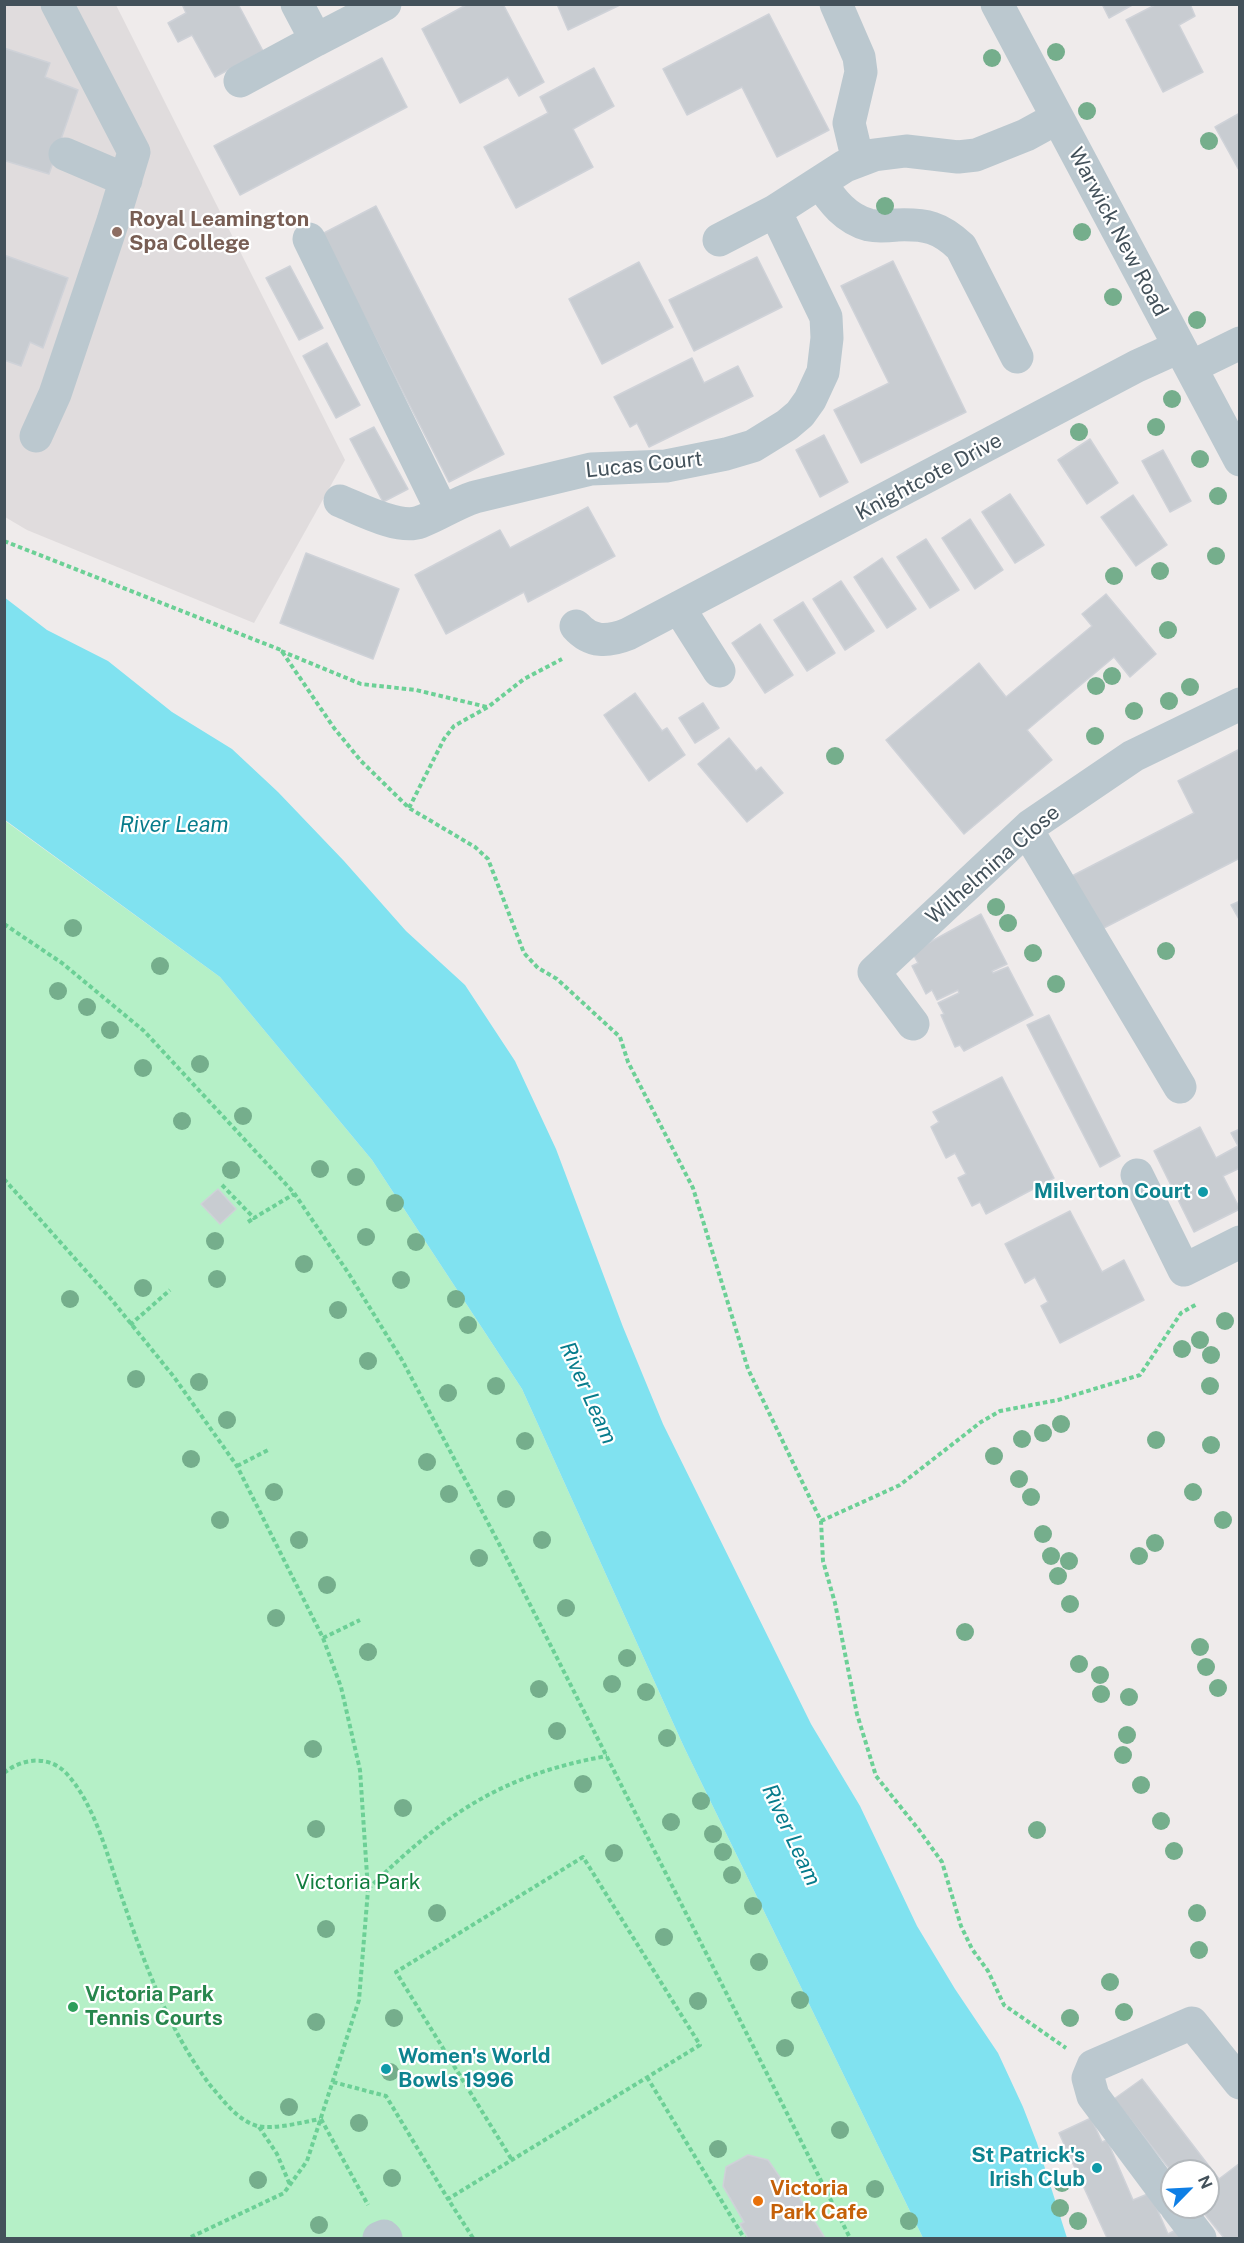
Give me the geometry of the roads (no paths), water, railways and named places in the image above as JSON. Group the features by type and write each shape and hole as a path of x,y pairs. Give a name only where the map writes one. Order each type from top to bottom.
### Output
{"street":[{"path":"36,436 55,394 134,152 57,4"},
{"path":"297,4 316,40"},
{"path":"240,81 386,4"},
{"path":"836,4 859,57 861,72 849,123 858,161"},
{"name":"Warwick New Road","path":"997,4 1239,460"},
{"path":"719,240 775,211 845,166 874,155 906,151 958,157 976,155 1026,135 1057,118"},
{"path":"65,154 126,180"},
{"path":"820,183 832,201 849,216 868,224 929,226 947,234 961,247 1017,357"},
{"name":"Lucas Court","path":"340,501 380,517 398,522 417,523 457,503 475,497 591,469 666,466 726,454 753,446 772,435 800,414 810,400 823,372 827,338 826,317 775,211"},
{"path":"309,239 442,511"},
{"name":"Knightcote Drive","path":"576,626 581,632 596,640 612,639 628,634 1137,366 1239,343"},
{"path":"679,608 718,671"},
{"name":"Wilhelmina Close","path":"913,1024 874,972 1027,830 1133,756 1239,704"},
{"path":"1027,830 1180,1087"},
{"path":"1137,1175 1184,1270 1239,1242"},
{"path":"1160,2186 1093,2096 1088,2078 1093,2066 1192,2023 1239,2083"},
{"path":"1185,2219 1200,2238"}],"water":[{"name":"River Leam","path":"4,597 47,630 108,661 172,712 232,749 278,792 344,861 406,931 465,985 515,1061 556,1149 623,1327 663,1424 811,1724 860,1806 917,1926 955,1989 998,2053 1037,2143 1067,2238 923,2238 684,1747 522,1389 372,1160 220,977 5,820"}],"place":[{"name":"Royal Leamington Spa College","path":"117,232"},
{"name":"Milverton Court","path":"1203,1192"},
{"name":"Victoria Park Tennis Courts","path":"73,2007"},
{"name":"Women's World Bowls 1996","path":"386,2069"},
{"name":"St Patrick's Irish Club","path":"1097,2168"},
{"name":"Victoria Park Cafe","path":"758,2201"}],"park label":[{"name":"Victoria Park","path":"358,1883"}]}
